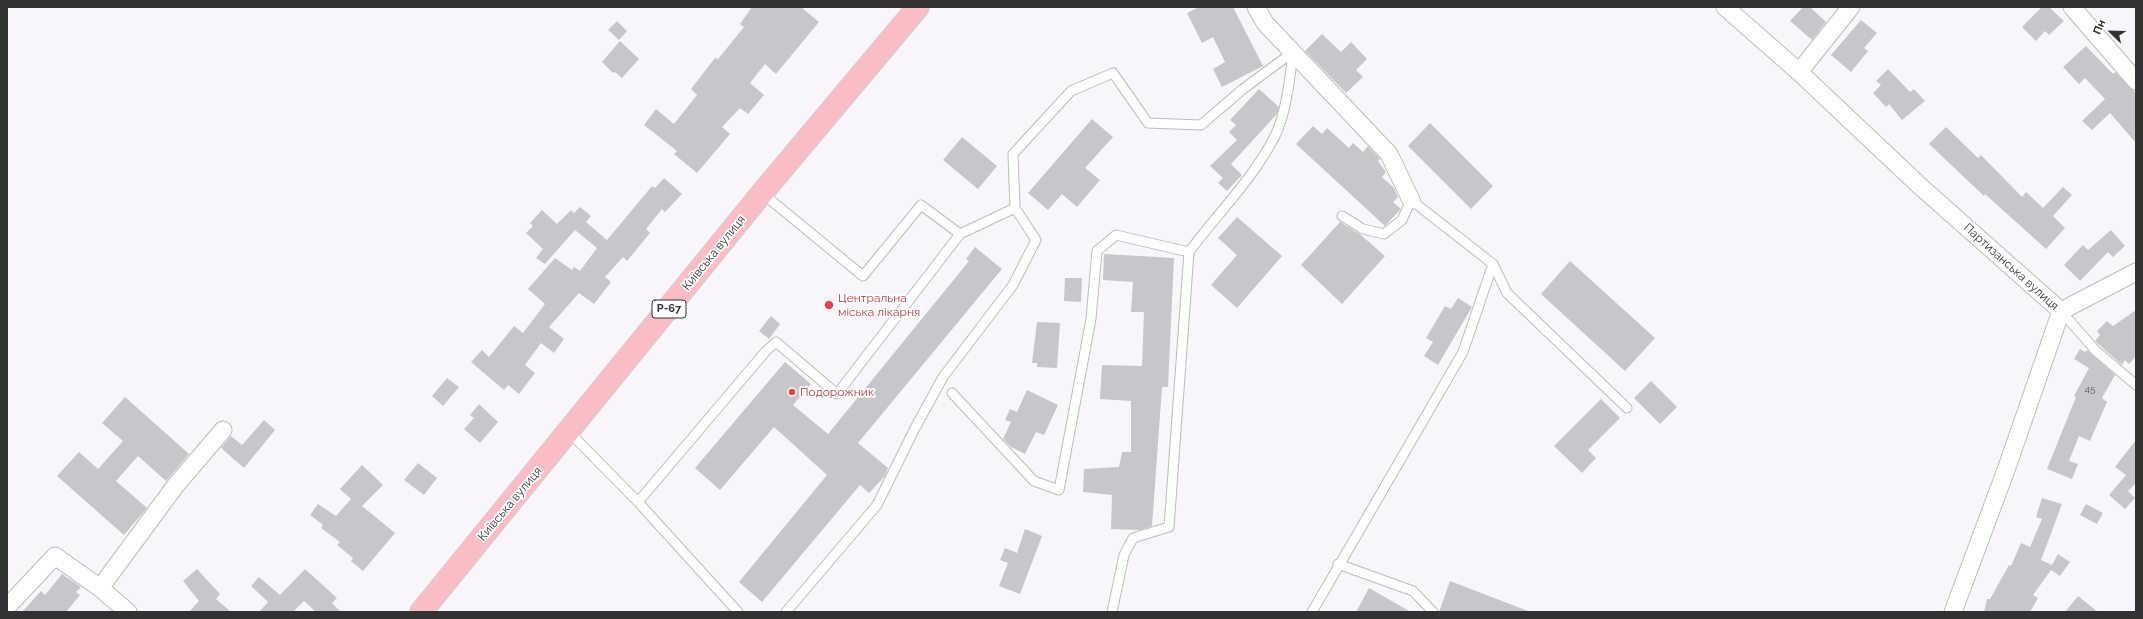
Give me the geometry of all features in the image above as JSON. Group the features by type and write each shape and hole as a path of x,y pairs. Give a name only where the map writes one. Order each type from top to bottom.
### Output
{"main road":[{"name":"Київська вулиця","path":"420,612 569,432 762,193 918,7"}],"street":[{"path":"1256,7 1265,23 1389,154 1411,200"},
{"name":"Партизанська вулиця","path":"1725,7 1799,72 1920,186 2061,311 2006,470 1953,612"},
{"path":"1799,72 1851,7"},
{"path":"2072,7 2136,81"},
{"path":"2061,311 2136,272"},
{"path":"100,588 176,485 223,430"},
{"path":"7,607 55,556 100,588 128,612"}],"lane":[{"path":"786,612 877,505 914,430 943,377 1013,284 1036,240 1015,208 1013,154 1071,92 1113,73 1148,123 1202,125 1243,89 1293,52"},
{"path":"1112,612 1124,555 1133,538 1169,527 1189,252 1214,219 1250,178 1276,135 1289,88 1293,52"},
{"path":"762,193 863,276 921,205 960,234"},
{"path":"1342,216 1364,230 1384,234 1402,220 1411,200 1493,264 1507,293 1627,408"},
{"path":"638,502 766,351 776,342 837,394 960,234 1015,208"},
{"path":"952,393 1034,481 1059,490 1091,319 1097,251 1116,235 1189,252"},
{"path":"1312,612 1338,564 1463,352 1493,264"},
{"path":"2061,311 2096,351 2136,385"},
{"path":"569,432 638,502 738,612"},
{"path":"1338,564 1413,591 1433,612"}],"building":[{"path":"752,7 801,7 819,22 776,74 765,64 750,83 764,95 748,114 740,108 722,127 730,134 697,173 674,154 677,151 644,125 656,109 674,124 697,95 691,89 715,58 718,59 744,27 740,24"},
{"path":"1199,7 1233,7 1263,66 1222,87 1213,69 1225,62 1213,37 1202,43 1187,13"},
{"path":"1803,7 1810,7 1826,22 1812,40 1790,21"},
{"path":"2042,7 2049,7 2064,21 2049,35 2045,31 2036,41 2022,27"},
{"path":"1861,20 1877,33 1864,48 1868,51 1851,72 1831,55"},
{"path":"617,21 627,31 619,40 608,30"},
{"path":"1322,34 1341,52 1351,42 1367,59 1356,70 1363,77 1346,93 1305,51"},
{"path":"620,41 639,59 622,78 615,72 613,73 602,62"},
{"path":"2086,46 2113,74 2115,72 2136,93 2136,143 2110,113 2092,130 2082,121 2105,99 2085,78 2079,84 2063,67"},
{"path":"1888,69 1910,92 1914,89 1925,101 1902,120 1889,104 1886,107 1873,93 1881,85 1876,81"},
{"path":"1259,89 1279,107 1277,114 1231,164 1242,175 1227,191 1218,183 1223,178 1210,166 1237,140 1229,132 1236,125 1230,120"},
{"path":"1092,119 1113,137 1085,168 1100,180 1077,207 1062,194 1048,210 1028,193"},
{"path":"1430,123 1493,186 1471,209 1408,146"},
{"path":"1313,126 1322,134 1327,128 1349,148 1353,143 1363,152 1368,146 1380,159 1378,161 1386,172 1382,177 1394,188 1398,197 1393,202 1401,209 1385,226 1296,144"},
{"path":"1946,127 1978,158 1981,155 2022,197 2026,192 2043,208 2063,187 2072,195 2053,216 2065,228 2046,249 1985,194 1984,196 1929,144"},
{"path":"962,137 997,166 978,189 943,160"},
{"path":"664,178 682,194 665,212 662,209 646,229 650,233 627,261 623,257 605,277 611,282 594,304 579,293 549,327 564,339 554,353 541,343 525,365 535,373 519,394 508,385 504,390 471,362 482,350 489,357 514,326 523,333 545,304 528,289 555,258 572,270 574,267 580,271 597,248 575,230 545,264 536,258 543,249 526,233 533,226 530,223 542,210 557,224 571,210 574,213 580,207 591,216 586,222 607,240 652,186 655,188"},
{"path":"1237,217 1282,256 1237,308 1211,285 1237,255 1218,238"},
{"path":"1340,222 1361,235 1385,256 1342,304 1301,265"},
{"path":"2111,230 2125,246 2113,257 2108,252 2080,281 2064,265 2083,245 2088,250"},
{"path":"975,247 1002,269 858,443 888,468 885,476 869,493 860,485 762,602 739,582 827,475 774,427 720,490 695,468 785,362 811,384 793,405 828,434 969,261 966,259"},
{"path":"1104,254 1174,258 1168,387 1162,387 1152,526 1140,530 1111,529 1112,495 1083,492 1084,469 1119,467 1122,452 1131,452 1131,401 1100,399 1102,365 1142,366 1144,312 1131,312 1133,282 1103,280"},
{"path":"1570,261 1655,338 1625,371 1541,294"},
{"path":"1065,278 1082,278 1081,302 1064,301"},
{"path":"1458,298 1472,307 1438,365 1424,356 1433,342 1426,338 1445,306 1451,309"},
{"path":"2136,310 2136,356 2129,364 2125,360 2122,365 2095,341 2100,335 2097,331 2107,321 2113,326"},
{"path":"771,316 780,324 769,339 759,331"},
{"path":"1037,322 1060,323 1057,368 1037,367 1037,363 1032,363"},
{"path":"2080,349 2085,352 2087,350 2115,375 2102,398 2107,402 2090,441 2079,436 2069,461 2078,464 2072,479 2047,469 2076,397 2074,396 2089,368 2074,359"},
{"path":"447,378 459,387 443,406 432,396"},
{"path":"1651,381 1677,407 1660,424 1634,398"},
{"path":"1027,390 1058,405 1044,435 1036,432 1025,454 1011,447 1003,439 1011,422 1005,420 1010,409 1017,412"},
{"path":"125,397 189,454 166,481 138,456 116,481 147,508 124,535 57,476 79,452 98,469 123,441 102,423"},
{"path":"1601,399 1620,418 1588,450 1596,458 1582,473 1554,446"},
{"path":"479,404 498,422 480,443 464,429 474,418 470,415"},
{"path":"264,420 275,430 244,468 221,448 231,436 242,445"},
{"path":"2136,440 2136,483 2128,491 2135,498 2125,509 2109,495 2126,475 2115,467"},
{"path":"418,463 437,478 424,495 404,480"},
{"path":"362,465 383,485 362,506 395,533 363,571 351,561 353,558 337,545 340,542 321,528 323,525 310,515 318,504 336,516 351,499 340,489"},
{"path":"2042,498 2062,504 2041,560 2052,565 2058,554 2070,562 2060,576 2051,570 2033,595 2038,598 2030,612 1984,612 1987,599 1990,599 2009,565 2011,566 2021,543 2030,547 2042,519 2036,517"},
{"path":"2086,504 2103,513 2097,524 2080,515"},
{"path":"1025,529 1042,536 1020,594 999,586 1008,563 1000,560 1005,548 1017,553"},
{"path":"197,569 220,594 216,599 231,612 189,612 199,601 183,581"},
{"path":"305,569 337,598 332,603 341,612 316,612 304,601 293,612 259,612 268,602 251,586 259,577 280,595"},
{"path":"62,574 81,587 76,592 80,595 66,612 22,612 41,591 45,595"},
{"path":"1450,581 1528,611 1528,612 1439,612"},
{"path":"1369,588 1411,612 1356,612"},
{"path":"2078,596 2098,612 2065,612"}],"place":[{"name":"Центральна міська лікарня","path":"829,305"},
{"name":"Подорожник","path":"792,392"}]}
